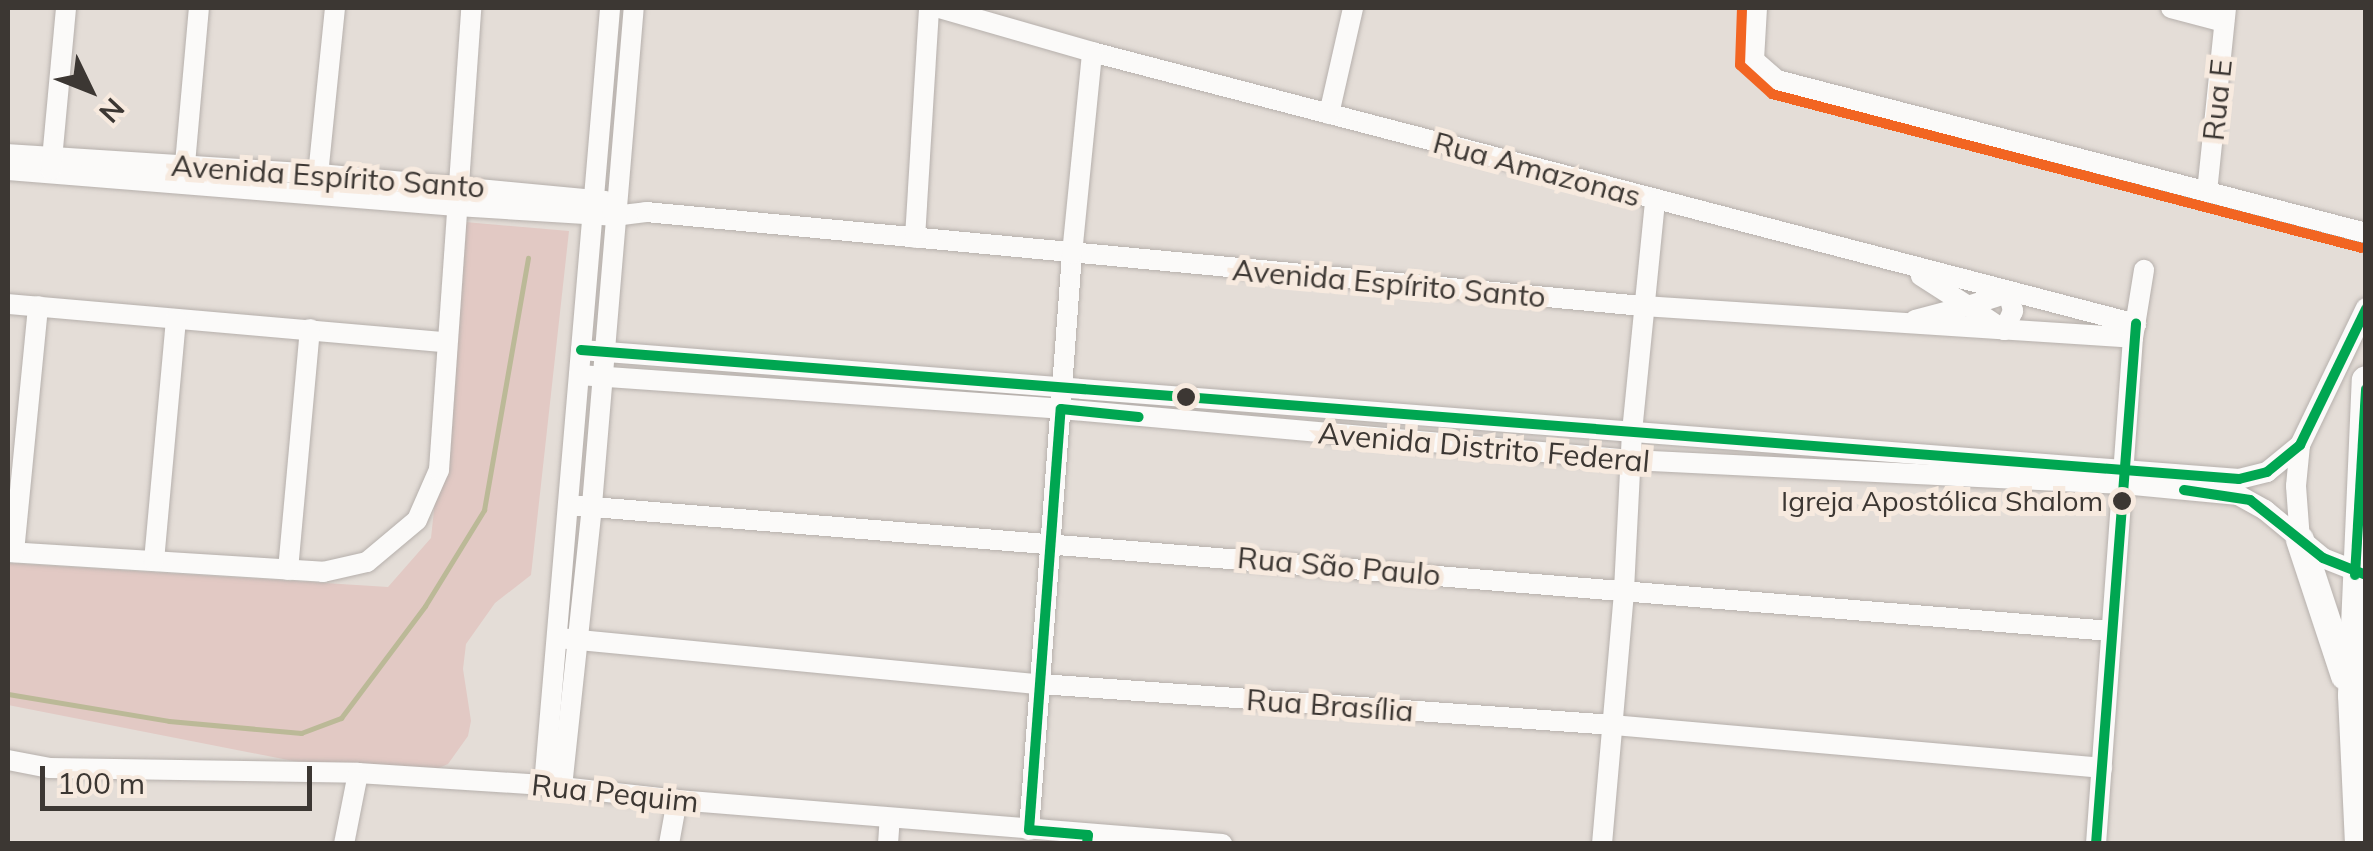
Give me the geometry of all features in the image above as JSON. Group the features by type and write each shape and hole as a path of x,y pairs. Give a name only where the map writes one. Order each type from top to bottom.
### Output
{"street":[{"path":"52,165 66,8"},
{"path":"186,164 199,8"},
{"path":"318,183 335,8"},
{"path":"38,306 11,552 323,572 367,562 417,520 439,470 472,8"},
{"path":"568,639 568,505 610,8"},
{"path":"553,786 568,639 592,505 634,8"},
{"path":"916,238 929,8"},
{"name":"Rua Amazonas","path":"940,8 1092,52 1899,263 2134,331"},
{"path":"1328,114 1353,8"},
{"path":"1757,8 1752,48 1759,69 1787,84 2366,233"},
{"path":"2170,8 2225,15"},
{"name":"Rua E","path":"2208,192 2225,15"},
{"path":"1029,830 1072,254 1092,52"},
{"name":"Avenida Espírito Santo","path":"8,154 52,165 458,195 1643,306 2004,330 2134,331"},
{"name":"Avenida Espírito Santo","path":"8,170 52,165 186,164 318,183"},
{"path":"1602,844 1624,590 1632,432 1656,200"},
{"path":"1899,263 1968,306 2004,330 2013,311 2008,293 1968,306 1899,324"},
{"path":"2096,844 2134,331 2144,270"},
{"path":"8,304 446,342"},
{"name":"Avenida Distrito Federal","path":"578,375 1062,409 1631,460 2239,479 2268,472 2300,445 2366,308"},
{"path":"154,561 176,319"},
{"path":"288,570 310,330"},
{"name":"Avenida Distrito Federal","path":"581,350 1063,385 2123,476 2238,495 2265,510 2300,540 2360,575"},
{"path":"2360,844 2352,695 2366,380"},
{"path":"2300,445 2296,486 2300,540 2352,695"},
{"name":"Rua São Paulo","path":"568,505 1052,541 2110,631"},
{"name":"Rua Brasília","path":"568,639 1040,684 1613,725 2102,768"},
{"name":"Rua Pequim","path":"8,760 50,768 358,773 553,786 1029,830 1088,839 1222,844"},
{"path":"344,844 358,773"},
{"path":"669,844 677,800"},
{"path":"888,844 890,818"}],"shaded area":[{"path":"465,222 569,231 531,575 495,603 466,644 463,669 471,721 468,736 448,764 405,783 8,705 8,563 388,587 431,538"}],"waterway":[{"path":"8,694 169,721 301,733 341,718 425,606 484,510 528,258"}],"transit line":[{"path":"1742,8 1740,65 1772,94 2362,248"},
{"path":"581,350 2239,479 2267,472 2300,445 2366,309"},
{"path":"2096,844 2136,324"},
{"path":"2355,575 2366,389"},
{"path":"1087,844 1088,835 1029,830 1061,409 1139,417"},
{"path":"2184,490 2250,500 2323,558 2366,575"}],"place":[{"name":"Igreja Apostólica Shalom","path":"2122,501"}]}
